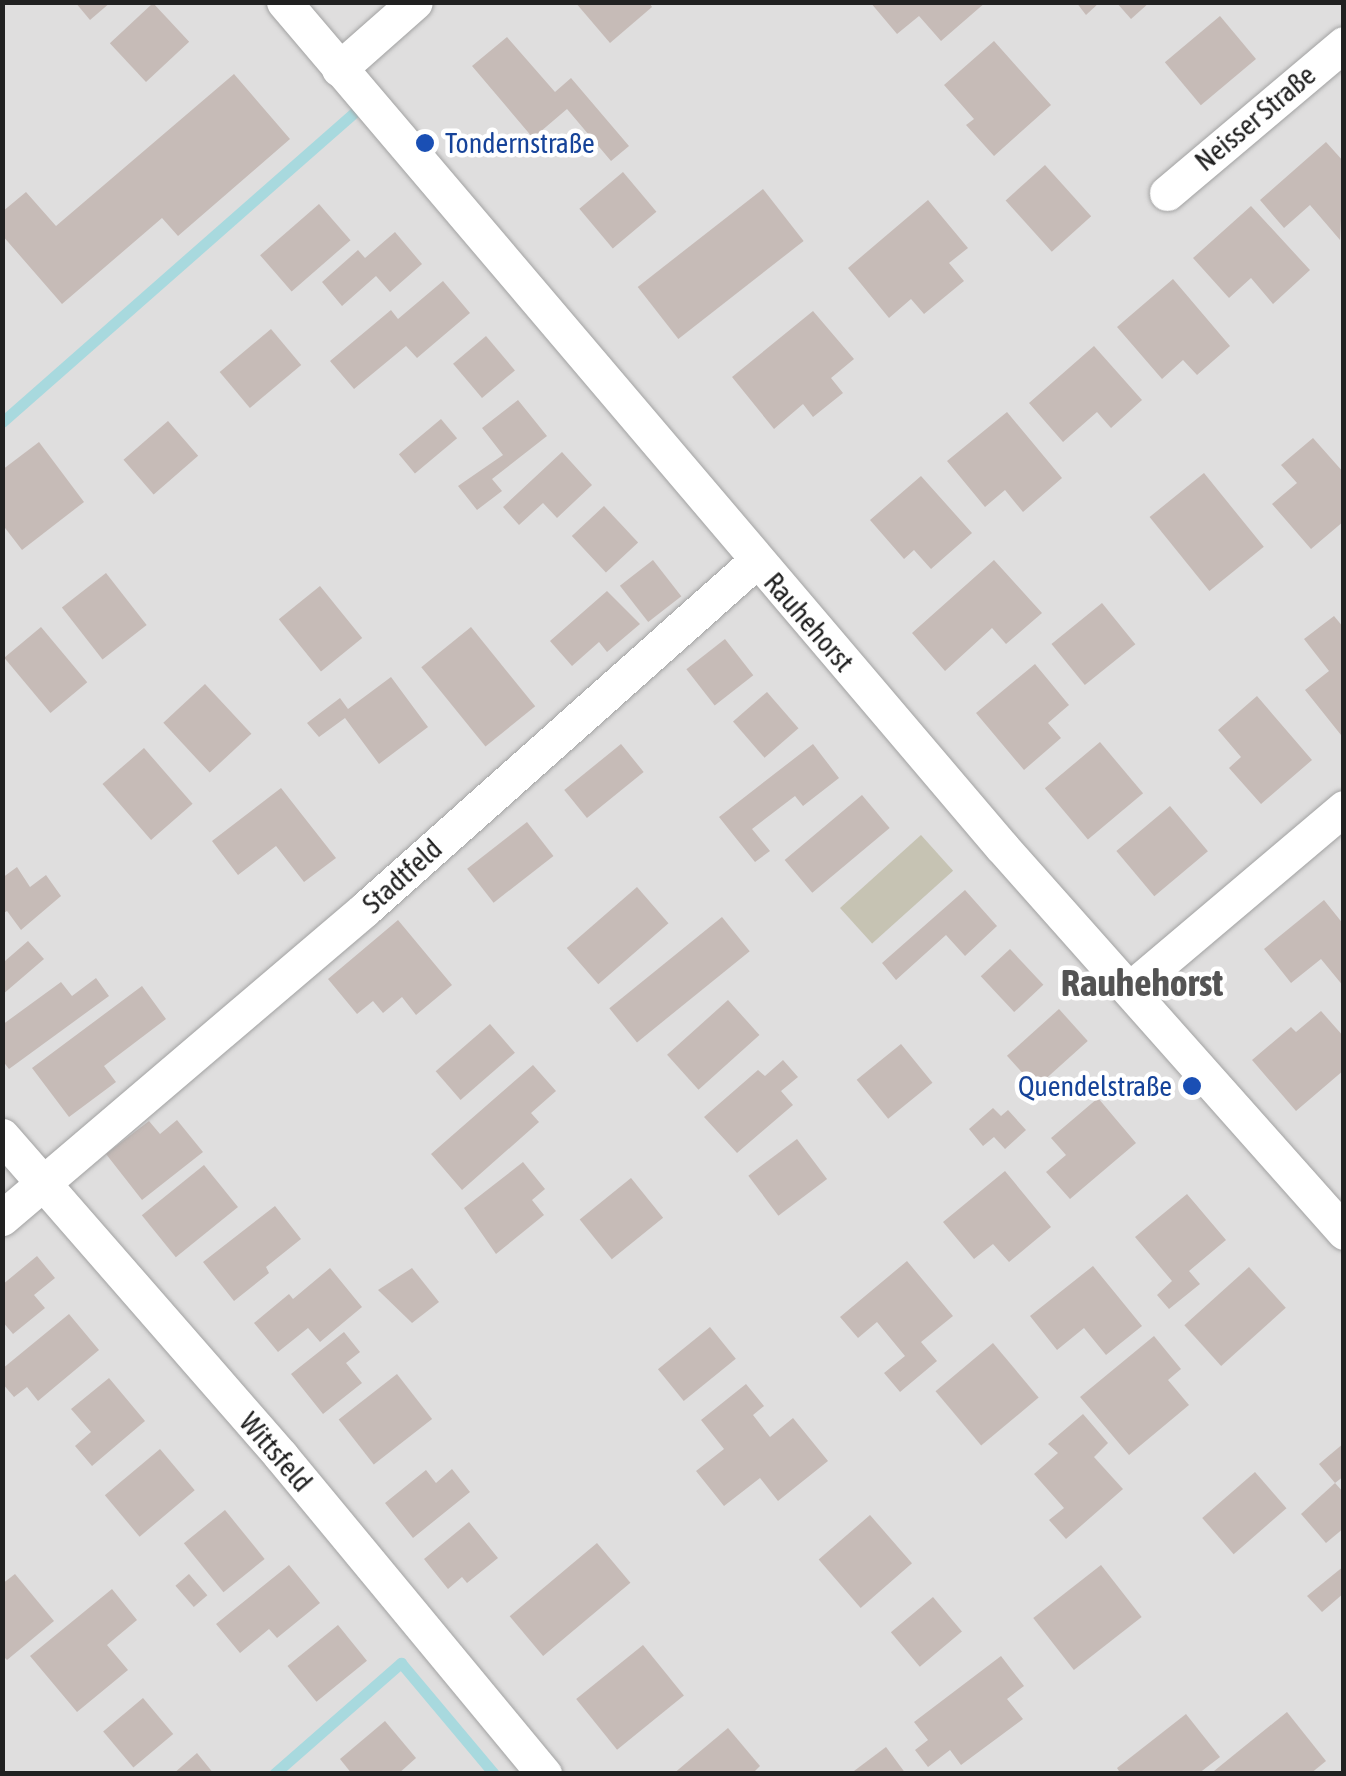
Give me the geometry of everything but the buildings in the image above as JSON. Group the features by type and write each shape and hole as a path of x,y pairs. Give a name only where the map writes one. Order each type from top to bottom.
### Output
{"street":[{"name":"Rauhehorst","path":"284,2 1002,847 1344,1232"},
{"path":"340,70 415,2"},
{"name":"Neisser Straße","path":"1167,193 1344,44"},
{"name":"Stadtfeld","path":"2,1218 365,909 756,561"},
{"path":"1131,988 1344,808"},
{"name":"Wittsfeld","path":"2,1136 281,1456 544,1774"}],"shaded area":[{"path":"3,3 1343,3 1343,1773 3,1773"},
{"path":"921,835 953,871 872,944 840,908"}],"waterway":[{"path":"2,422 356,111"},
{"path":"274,1774 401,1663 494,1774"}],"place":[{"name":"Tondernstraße","path":"425,143"},
{"name":"Quendelstraße","path":"1192,1086"}],"district":[{"name":"Rauhehorst","path":"1142,983"}]}
